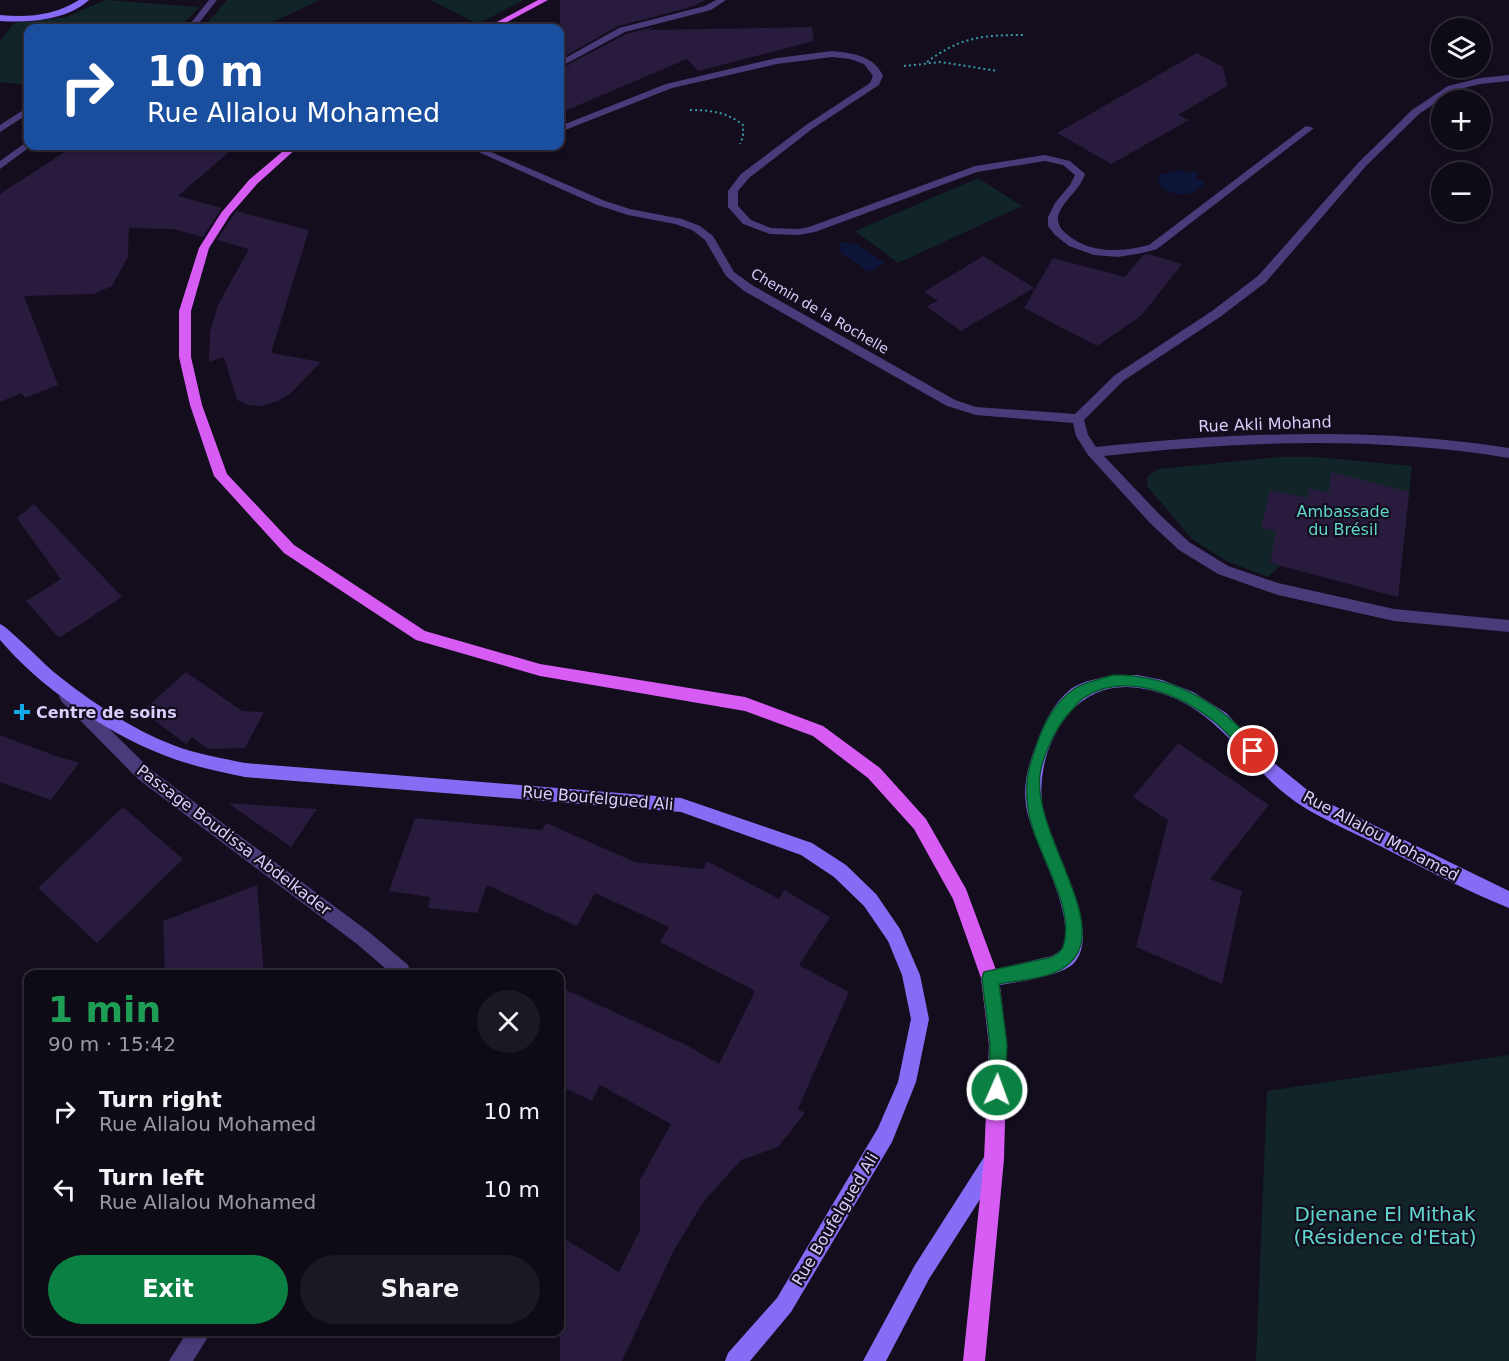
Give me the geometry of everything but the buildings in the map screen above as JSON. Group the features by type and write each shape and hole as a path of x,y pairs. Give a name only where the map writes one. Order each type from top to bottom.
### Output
{"main road":[{"path":"498,24 544,0"},
{"path":"289,150 253,182 226,213 204,248 185,311 185,357 196,405 221,476 289,549 421,636 540,670 745,704 818,731 874,773 920,824 960,895 990,978 998,1045 994,1159 974,1361"}],"street":[{"path":"0,18 45,16 72,8 85,0"},
{"path":"194,24 213,0"},
{"path":"564,62 622,30 708,8 722,0"},
{"path":"564,127 669,86 777,61 842,55 860,58 876,71 878,76 874,86 809,127 737,184 731,199 739,215 747,222 770,231 812,230 975,169 1037,158 1052,158 1066,163 1080,174 1078,184 1054,214 1055,228 1066,240 1085,249 1096,252 1127,253 1153,247 1309,128"},
{"path":"1509,78 1491,79 1437,95 1378,148 1263,279 1227,306 1118,378 1092,401 1078,420 1082,436 1093,452 1155,519 1184,546 1222,570 1278,589 1394,615 1509,626"},
{"path":"0,129 24,113"},
{"path":"0,165 24,147"},
{"name":"Chemin de la Rochelle","path":"479,150 601,203 628,212 678,221 696,228 709,238 730,274 748,288 951,403 976,411 1078,420"},
{"name":"Rue Akli Mohand","path":"1093,452 1170,444 1316,436 1478,448 1509,453"},
{"name":"Rue Boufelgued Ali","path":"0,630 44,673 104,716 156,745 201,762 245,770 681,805 806,849 840,871 870,900 894,935 914,986 920,1019 906,1082 885,1135 784,1305 736,1361"},
{"name":"Passage Boudissa Abdelkader","path":"44,673 144,774 363,938 401,970"},
{"name":"Rue Allalou Mohamed","path":"990,978 1055,964 1067,957 1072,947 1073,928 1069,899 1037,818 1033,774 1052,722 1079,692 1113,681 1137,681 1162,686 1188,697 1221,718 1268,768 1310,802 1509,900"},
{"path":"874,1361 922,1272 994,1159"},
{"path":"180,1361 197,1336"}],"path":[{"path":"927,62 960,40 992,35 1023,35"},
{"path":"876,71 927,62 998,70"},
{"path":"686,110 725,112 743,125 743,137 732,163 745,176"}],"green space":[{"path":"105,0 199,7 183,24 24,24 24,85 0,82 0,41 14,23 66,17"},
{"path":"227,0 320,0 269,24 206,24"},
{"path":"430,0 523,0 478,24"},
{"path":"978,178 1022,206 898,263 855,231"},
{"name":"Ambassade du Brésil","path":"1280,457 1316,457 1412,466 1398,597 1281,565 1268,577 1226,561 1192,539 1147,486 1147,477 1158,469"},
{"name":"Djenane El Mithak (Résidence d'Etat)","path":"1509,1055 1509,1361 1256,1361 1267,1091"}],"water":[{"path":"1179,169 1187,174 1193,171 1199,174 1195,177 1205,182 1195,191 1183,194 1169,192 1158,184 1160,175"},
{"path":"845,242 851,245 855,243 885,263 869,272 838,251 842,248 839,244"}],"place":[{"name":"Centre de soins","path":"22,712"}],"route":[{"path":"997,1090 998,1045 990,978 1055,964 1067,957 1072,947 1073,928 1069,899 1042,835 1035,809 1033,774 1052,722 1079,692 1113,681 1137,681 1162,686 1188,697 1221,718 1253,751"}]}
